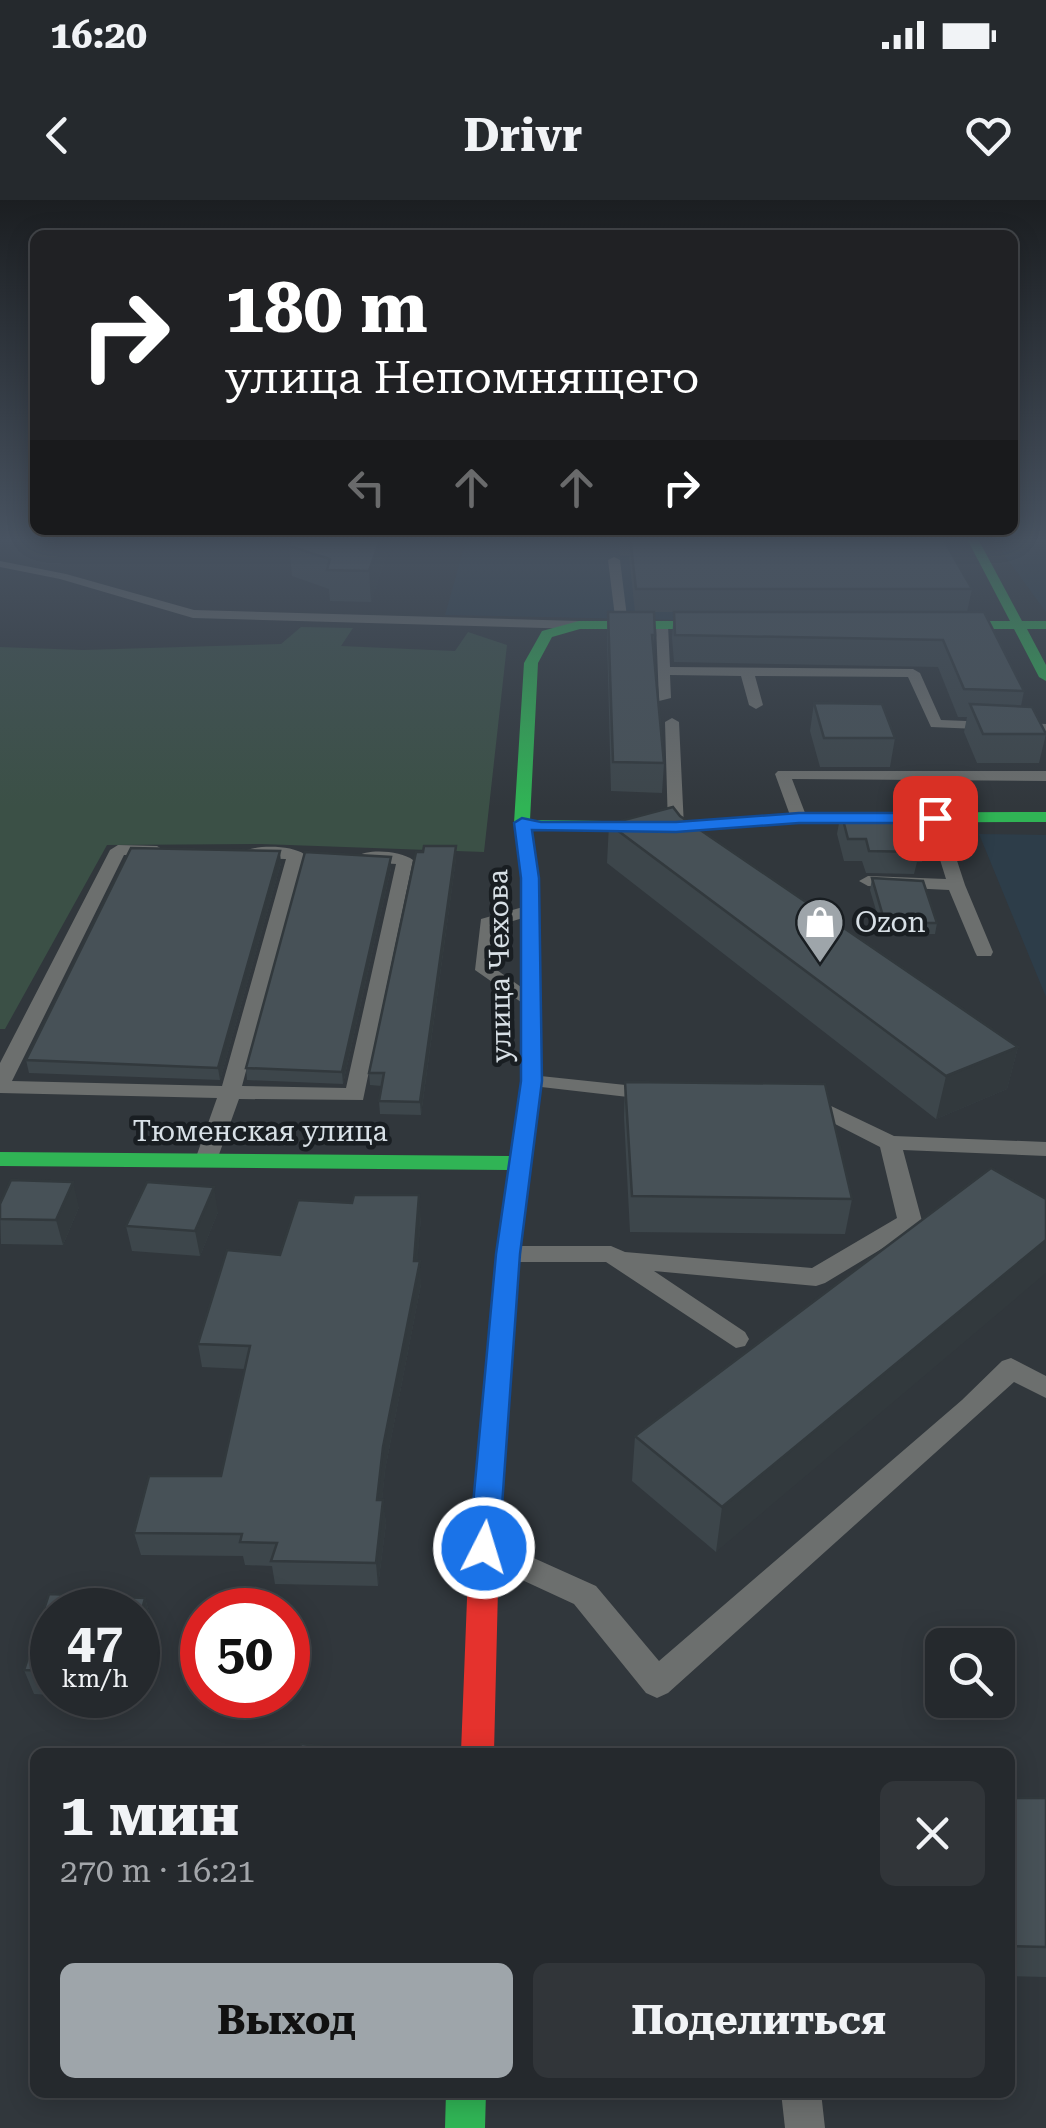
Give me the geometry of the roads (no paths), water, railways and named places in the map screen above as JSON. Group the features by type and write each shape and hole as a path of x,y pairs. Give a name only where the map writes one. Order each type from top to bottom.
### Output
{"main road":[{"name":"улица Чехова","path":"477,1748 484,1548 508,1254 532,1081 530,910 522,823 531,663 547,634 572,627"},
{"path":"1021,627 1046,677"},
{"path":"522,823 680,837 799,818 1046,817"},
{"name":"Тюменская улица","path":"0,1159 518,1163"},
{"path":"465,2128 466,2098"}],"lane":[{"path":"662,627 664,698"},
{"path":"666,672 913,673 936,724 1046,728"},
{"path":"748,672 756,706"},
{"path":"672,722 680,837"},
{"path":"799,818 783,774 1046,776"},
{"path":"935,818 956,885 984,952"},
{"path":"178,852 118,850 0,1085 354,1095 405,860 351,857"},
{"path":"206,1160 305,854 237,853"},
{"path":"868,881 956,885"},
{"path":"530,910 486,922 484,970 531,1004"},
{"path":"532,1081 673,1096"},
{"path":"791,1099 810,1100 890,1143 1046,1149"},
{"path":"620,1260 816,1277 910,1221 890,1143"},
{"path":"508,1254 611,1254 736,1339"},
{"path":"484,1548 585,1595 657,1683 972,1407 1011,1368 1046,1388"},
{"path":"802,2098 805,2128"}],"place":[{"name":"Ozon","path":"820,964"}]}
